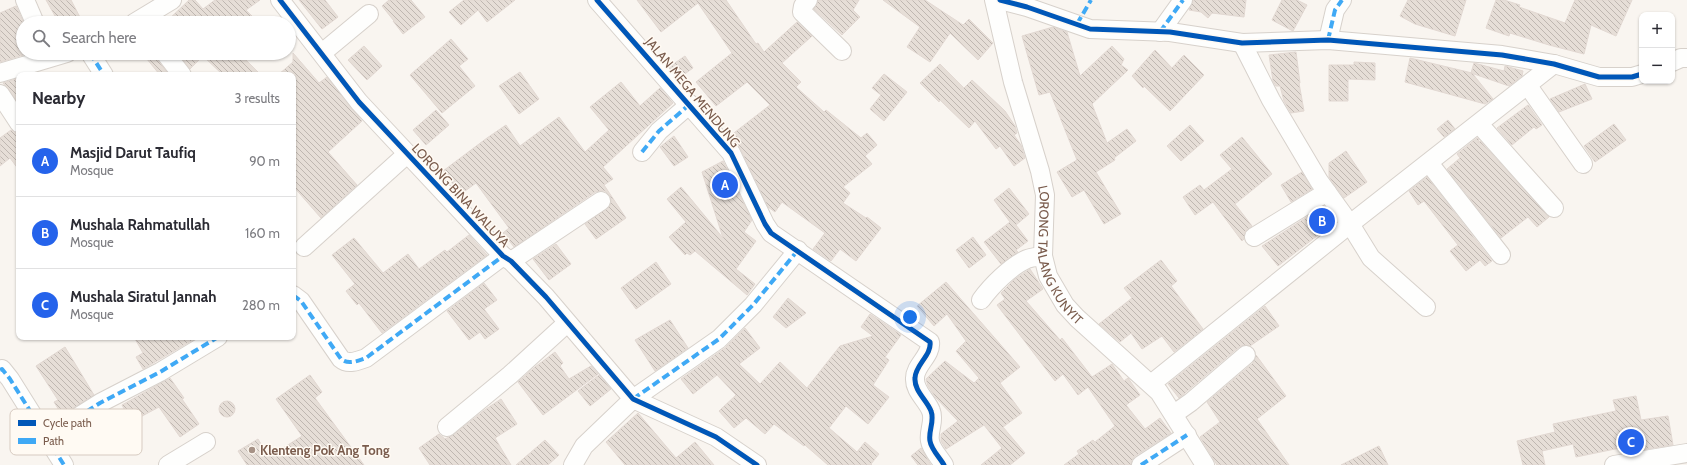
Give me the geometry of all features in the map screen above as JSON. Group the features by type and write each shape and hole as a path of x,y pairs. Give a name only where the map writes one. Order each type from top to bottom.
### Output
{"street":[{"path":"25,0 32,16"},
{"path":"148,16 172,0"},
{"name":"LORONG BINA WALUYA","path":"280,0 293,16"},
{"name":"JALAN MEGA MENDUNG","path":"597,0 690,104 731,153 767,229 930,342 930,346 915,377 916,386 931,410 930,441 944,465"},
{"path":"808,0 803,6 802,12 842,51"},
{"name":"LORONG TALANG KUNYIT","path":"994,0 1013,82 1040,171 1045,194 1043,256 1048,276 1065,305 1087,328 1160,392 1205,465"},
{"path":"1000,0 1027,7 1090,30 1160,32 1242,43 1328,40 1502,54 1554,64 1599,77 1632,78 1639,75"},
{"path":"1160,32 1183,0"},
{"path":"1328,40 1335,10 1342,0"},
{"path":"322,53 369,14"},
{"name":"LORONG BINA WALUYA","path":"296,20 359,102 407,154 546,297 632,399"},
{"path":"1242,43 1271,100 1327,192 1350,224 1371,258 1426,307"},
{"path":"1675,61 1681,58 1687,58"},
{"path":"0,72 40,60"},
{"path":"94,60 102,72"},
{"path":"170,60 180,72"},
{"path":"1151,384 1350,224 1528,86 1554,64"},
{"path":"1528,86 1584,164"},
{"path":"0,94 16,118"},
{"path":"642,152 659,131 690,104"},
{"path":"1479,124 1554,208"},
{"path":"304,247 407,154"},
{"path":"1429,163 1501,255"},
{"path":"1254,236 1327,192"},
{"path":"296,297 301,301 341,359 348,362 358,361 366,358 507,258 601,201"},
{"path":"573,465 584,446 632,399 719,339 753,305 798,250"},
{"path":"980,300 988,290 1020,264 1029,258 1043,256"},
{"path":"447,427 510,375 567,323"},
{"path":"90,409 160,372 213,340"},
{"path":"1174,414 1246,355"},
{"path":"0,370 2,369 10,379 29,409"},
{"path":"632,399 716,437 757,465"},
{"path":"1141,465 1187,435"},
{"path":"168,465 206,442"},
{"path":"1614,465 1687,453"},
{"path":"58,455 64,465"}],"building":[{"path":"46,0 71,0 79,16 55,16"},
{"path":"189,0 195,0 203,9 215,0 260,0 246,10 252,16 172,16"},
{"path":"299,0 325,0 338,17 322,29"},
{"path":"389,0 411,0 425,17 403,34 382,6"},
{"path":"464,0 515,0 487,22 478,10 461,25 449,12"},
{"path":"637,0 726,0 756,44 758,43 764,52 797,22 812,36 782,63 801,82 796,87 824,112 826,110 861,138 867,133 877,145 865,156 872,164 843,187 850,193 843,203 866,218 867,217 881,228 856,261 840,249 831,261 813,249 825,233 782,202 775,212 768,207 740,148 730,136 770,105 747,82 716,106 696,82 732,53 698,3 661,32"},
{"path":"818,0 859,0 853,10 860,17 842,35 814,9"},
{"path":"883,0 925,0 963,25 969,19 993,43 978,60 950,33 930,62 907,47 920,27"},
{"path":"1193,0 1246,0 1244,17 1212,13 1208,18 1201,12 1189,10"},
{"path":"1282,0 1297,0 1307,5 1293,31 1272,20"},
{"path":"1408,0 1466,0 1455,36 1415,24 1400,16"},
{"path":"1496,0 1504,0 1520,5 1519,7 1565,23 1575,0 1632,0 1616,36 1591,25 1584,54 1510,33 1509,36 1486,28"},
{"path":"16,6 21,16 16,16 16,57 0,62 0,13"},
{"path":"1053,27 1067,32 1080,76 1112,46 1124,59 1121,65 1128,70 1092,104 1107,143 1127,129 1136,141 1114,158 1115,160 1096,172 1121,214 1104,224 1084,190 1072,197 1057,172 1077,160 1050,92 1039,95 1022,36"},
{"path":"451,39 468,59 459,66 475,86 442,113 410,75"},
{"path":"364,46 382,66 367,80 348,60"},
{"path":"1155,50 1172,68 1184,55 1204,75 1170,111 1144,86 1143,88 1132,76"},
{"path":"1296,52 1304,111 1291,113 1284,101 1280,86 1276,86 1273,81 1269,55"},
{"path":"296,56 319,83 327,77 362,121 328,152 357,185 321,218 296,189 296,72 281,72 293,62 293,60 296,60"},
{"path":"685,56 693,68 679,78 669,67"},
{"path":"1410,58 1472,73 1493,99 1485,104 1405,82"},
{"path":"148,60 158,60 167,72 158,72"},
{"path":"183,60 199,60 190,69"},
{"path":"207,60 246,60 258,72 220,72"},
{"path":"1354,62 1375,63 1375,80 1348,79 1348,101 1329,101 1329,65 1354,65"},
{"path":"1474,63 1504,71 1505,66 1523,71 1522,76 1509,86 1471,73"},
{"path":"940,64 964,88 972,80 1005,111 1015,126 1017,133 1014,135 1021,145 1025,158 1014,166 1000,146 996,149 975,121 969,128 920,83"},
{"path":"520,72 539,99 519,114 499,86"},
{"path":"884,74 907,92 884,121 870,109 881,95 872,88"},
{"path":"16,79 16,100 3,83"},
{"path":"621,82 640,106 660,88 673,103 603,167 613,179 604,185 626,218 596,239 585,224 610,206 610,196 605,191 595,192 514,247 503,233 509,228 476,183 461,194 443,171 506,125 520,146 559,117 585,152 609,130 590,107"},
{"path":"1585,84 1592,99 1559,112 1550,99"},
{"path":"1528,105 1542,125 1536,129 1534,127 1512,145 1497,128"},
{"path":"436,110 449,125 426,145 413,130"},
{"path":"1448,120 1455,129 1444,137 1437,129"},
{"path":"1614,124 1626,140 1595,162 1584,146"},
{"path":"1190,125 1204,141 1181,161 1167,146"},
{"path":"11,130 16,132 16,166 10,158 0,166 0,138"},
{"path":"674,136 688,157 674,166 660,147"},
{"path":"1242,137 1272,174 1235,204 1252,226 1245,232 1244,239 1242,241 1213,202 1195,215 1183,197 1200,185 1204,190 1232,169 1220,155"},
{"path":"1477,138 1479,139 1478,143 1480,141 1549,217 1537,227 1528,217 1501,238 1447,169 1460,158 1457,154"},
{"path":"1346,151 1367,182 1344,198 1329,177 1329,163"},
{"path":"723,161 752,220 744,232 756,241 736,269 755,284 747,295 695,251 690,255 687,253 685,255 669,237 686,222 667,199 681,187 723,238 702,172"},
{"path":"1302,172 1312,189 1291,202 1281,185"},
{"path":"1427,177 1492,261 1485,266 1480,260 1466,271 1450,251 1458,245 1424,201 1418,205 1409,191"},
{"path":"1009,188 1029,214 1016,225 1028,241 1016,250 1018,252 1001,264 984,242 1010,222 994,200"},
{"path":"1324,206 1335,222 1278,266 1262,246"},
{"path":"469,235 487,255 382,333 359,303 357,305 346,291 355,284 332,255 354,238 383,273 408,254 419,269 445,250 447,252"},
{"path":"973,237 986,255 969,268 956,250"},
{"path":"556,244 571,264 549,280 533,259"},
{"path":"1161,260 1177,281 1171,286 1203,329 1174,352 1162,336 1142,349 1131,333 1120,342 1099,324 1132,298 1124,288"},
{"path":"656,262 671,284 636,309 621,288"},
{"path":"1030,269 1043,289 1026,301 1060,340 1062,338 1092,377 1112,364 1124,381 1128,378 1140,395 1126,405 1145,429 1160,418 1171,433 1135,456 1131,465 1064,465 1079,454 1077,451 1093,440 1095,442 1115,426 1088,387 1078,395 1063,374 1055,381 997,305 1005,299 1001,293 1015,279"},
{"path":"946,282 1020,367 1000,383 1022,413 1003,427 1025,453 1010,465 981,465 1002,448 984,425 946,449 941,441 941,434 958,421 936,398 928,386 926,379 945,361 974,383 979,378 956,351 966,341 947,314 934,326 917,306"},
{"path":"484,283 497,300 484,309 499,329 485,339 480,332 469,340 447,311"},
{"path":"788,298 806,313 786,328 773,317"},
{"path":"1265,306 1279,326 1250,346 1244,345 1239,347 1179,398 1168,384"},
{"path":"870,314 901,335 885,357 889,360 873,385 889,397 868,424 846,406 829,428 857,452 865,442 879,454 871,464 872,465 828,465 805,445 804,446 774,424 765,434 746,418 734,428 719,411 736,395 717,375 693,394 681,379 725,348 745,328 760,348 739,364 760,384 780,362 807,388 840,346 873,336 861,327"},
{"path":"670,320 688,348 655,371 635,340"},
{"path":"136,340 193,340 143,369 136,357 143,353"},
{"path":"65,347 94,395 72,409 58,409 54,402 58,400 36,366"},
{"path":"555,352 563,363 560,366 569,379 591,366 598,374 543,415 518,382"},
{"path":"1256,355 1286,396 1257,419 1289,465 1217,465 1200,437 1220,422 1207,402 1253,363"},
{"path":"310,375 322,392 315,398 364,465 247,465 238,451 258,439 269,457 302,436 276,399"},
{"path":"599,375 611,389 590,406 578,391"},
{"path":"170,378 199,424 180,437 159,407 142,416 142,409 124,409 122,405"},
{"path":"1636,396 1641,420 1668,416 1673,445 1621,453 1620,448 1576,457 1573,444 1542,451 1545,465 1523,465 1517,441 1555,432 1553,424 1616,411 1613,400"},
{"path":"501,399 517,424 495,438 511,465 430,465 419,448 439,434 445,439 453,435"},
{"path":"227,401 234,406 235,409 230,416 227,417 220,412 219,409 224,402"},
{"path":"638,413 676,458 695,442 714,465 625,465 606,442"},
{"path":"545,440 559,455 548,465 516,465"},
{"path":"1379,446 1388,465 1341,465"},
{"path":"921,448 931,465 918,465 911,456"}],"marked path":[{"path":"1077,24 1091,0"},
{"path":"1160,32 1183,0"},
{"path":"1328,40 1335,10 1342,0"},
{"path":"94,60 102,72"},
{"path":"642,152 659,131 690,104"},
{"path":"633,399 719,339 753,305 798,250"},
{"path":"296,297 301,301 341,359 347,362 353,362 366,358 503,256"},
{"path":"90,409 160,372 213,340"},
{"path":"0,370 2,369 10,379 29,409"},
{"path":"1141,465 1187,435"},
{"path":"58,455 64,465"}],"cycle path":[{"path":"280,0 292,16"},
{"path":"597,0 731,153 765,224 771,233 930,342 930,347 926,356 916,373 915,383 931,411 931,444 944,465"},
{"path":"1000,0 1027,7 1090,29 1170,32 1242,43 1328,40 1502,55 1554,64 1599,77 1632,77 1639,75"},
{"path":"296,21 359,102 503,256 511,261 546,297 633,399 716,437 757,465"}],"place":[{"name":"Masjid Darut Taufiq","path":"725,185"},
{"name":"Mushala Rahmatullah","path":"1322,221"},
{"name":"Mushala Siratul Jannah","path":"1631,442"},
{"name":"Klenteng Pok Ang Tong","path":"252,450"}]}
